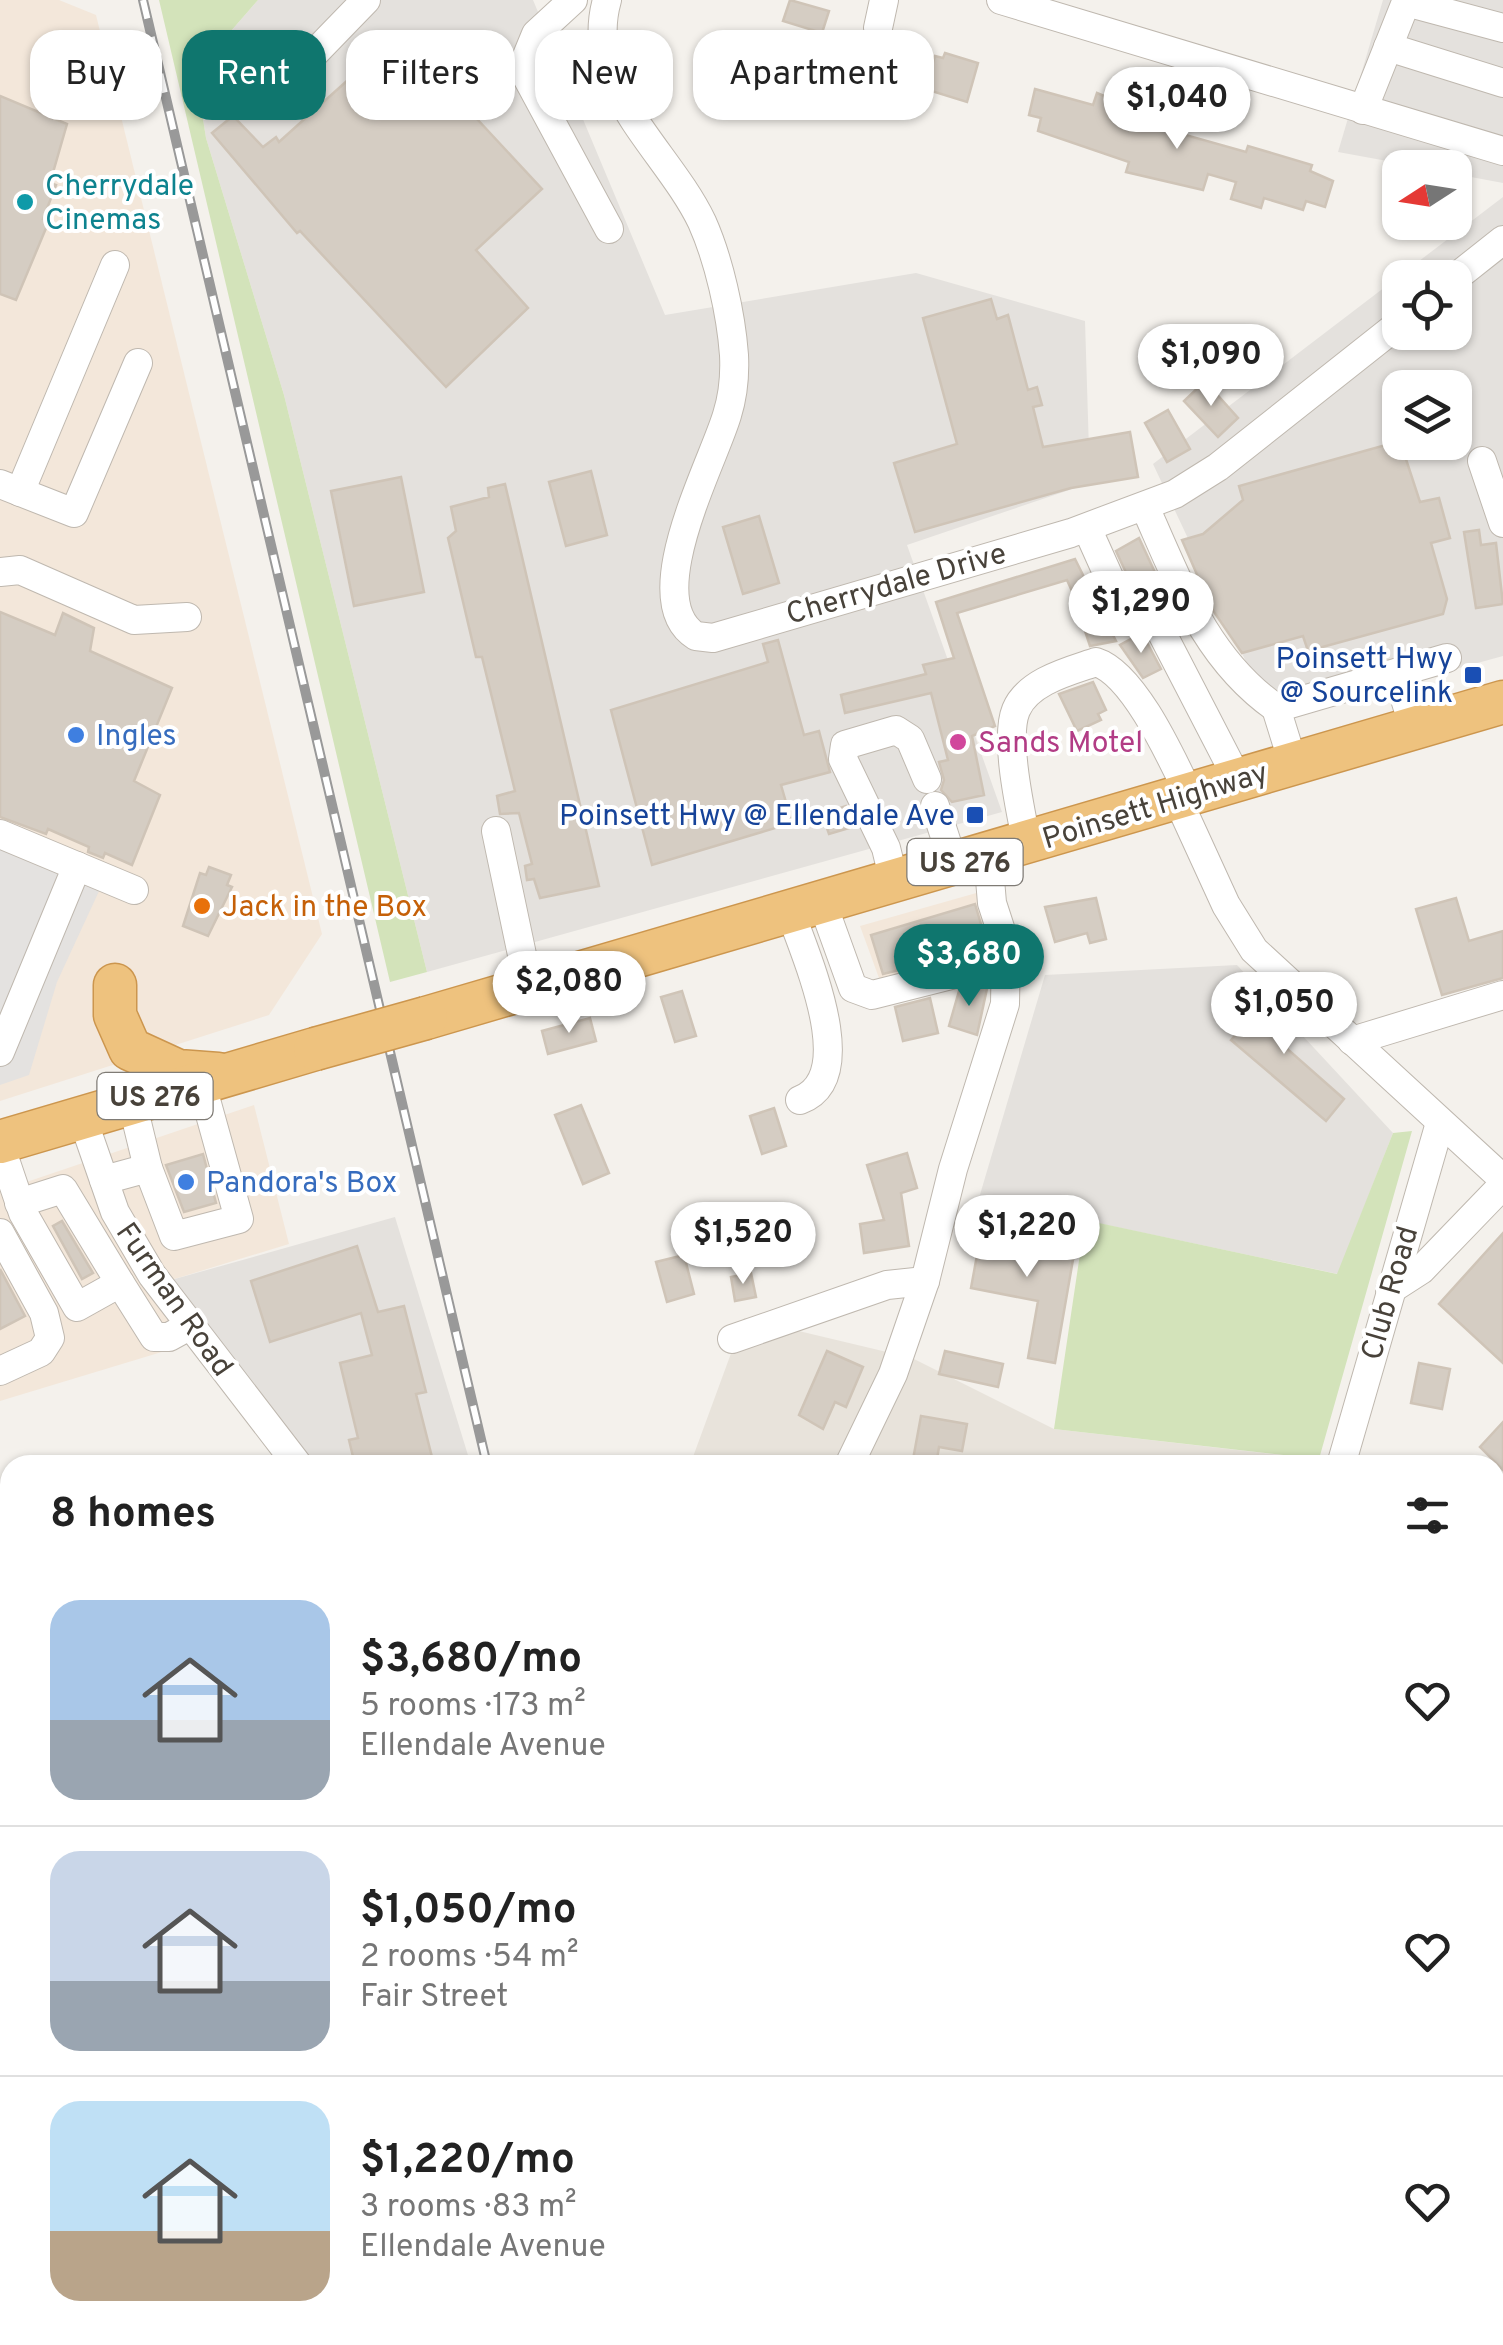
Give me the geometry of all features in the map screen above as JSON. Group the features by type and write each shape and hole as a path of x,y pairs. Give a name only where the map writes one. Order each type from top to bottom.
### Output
{"highway":[{"name":"Poinsett Highway","path":"0,1143 1503,702"},
{"path":"115,985 115,1015 130,1049 178,1070 215,1078"}],"street":[{"path":"326,41 366,0"},
{"path":"574,0 536,34 522,68 610,229"},
{"name":"Cherrydale Drive","path":"607,0 600,30 604,64 702,224 734,351 727,414 680,547 675,600 689,632 714,638 1146,507 1218,467 1382,337"},
{"path":"1001,0 1503,152"},
{"path":"1363,110 1406,2 1503,28"},
{"path":"1388,47 1503,84"},
{"path":"1472,265 1503,240"},
{"path":"115,265 10,488 74,514 138,363"},
{"path":"1482,462 1503,523"},
{"path":"1146,507 1214,652 1245,686 1276,708 1293,764"},
{"path":"1086,528 1113,586 1122,597 1150,610 1238,780"},
{"path":"0,572 20,570 134,620 187,617"},
{"path":"1276,708 1447,658"},
{"path":"853,1455 894,1374 1006,1004 1007,960 992,903 990,855 1014,747 1015,710 1029,693 1056,676 1096,662 1108,666 1120,678 1149,720 1246,939 1503,1182 1422,1270 1390,1290"},
{"path":"1397,673 1414,728"},
{"path":"894,880 886,848 843,758 845,745 896,730 910,739 931,793 990,855"},
{"path":"496,831 530,988"},
{"path":"0,834 134,890"},
{"path":"0,1052 77,866"},
{"path":"806,906 853,988 861,993 872,995 1007,960"},
{"path":"800,1100 816,1094 824,1082 826,1029 806,906"},
{"path":"1352,1041 1503,996"},
{"path":"104,1180 174,1154 215,1078"},
{"path":"132,1102 174,1154"},
{"name":"Furman Road","path":"82,1116 130,1240 189,1326 290,1455"},
{"name":"Club Road","path":"1344,1455 1440,1123"},
{"path":"0,1143 38,1245 77,1307 120,1283"},
{"path":"19,1202 63,1189 154,1338 169,1337 189,1326"},
{"path":"0,1233 44,1313 50,1338 42,1352 0,1370"},
{"path":"732,1339 886,1286 925,1281"}],"shaded area":[{"path":"0,0 59,0 96,15 100,30 30,30 30,120 122,120 322,934 269,1015 0,1101"},
{"path":"258,0 533,0 546,30 535,30 535,120 583,120 665,315 916,273 1085,321 1090,483 907,545 1002,812 427,972 284,395 203,120 326,120 326,30 232,30"},
{"path":"1383,0 1503,0 1503,183 1472,177 1472,150 1382,150 1382,160 1338,152"},
{"path":"1503,197 1503,656 1273,719 1153,464 1382,289 1382,350 1472,350 1472,260 1420,260 1447,240 1472,240 1472,221"},
{"path":"0,849 100,889 57,982 29,1075 0,1085"},
{"path":"1001,886 1026,976 957,971 883,989 860,926"},
{"path":"1237,965 1393,1133 1338,1274 979,1198 1045,975"},
{"path":"254,1105 289,1244 158,1284 198,1341 0,1401 0,1191"},
{"path":"395,1217 468,1455 287,1455 157,1284"},
{"path":"744,1318 912,1358 1054,1429 1282,1455 694,1455"}],"green space":[{"path":"159,0 258,0 232,30 182,30 182,98"},
{"path":"187,120 203,120 284,395 427,972 390,982"},
{"path":"1412,1131 1320,1455 1284,1455 1054,1429 1085,1220 1337,1274 1393,1133"}],"building":[{"path":"790,0 829,11 823,30 783,21"},
{"path":"945,53 978,63 967,102 934,92 934,59 935,56 943,58"},
{"path":"346,82 346,120 478,120 542,189 476,250 528,308 446,387 300,231 297,233 212,133 228,120 237,120 263,147 276,137 279,142 303,120 326,120 326,100"},
{"path":"1035,89 1093,105 1097,93 1173,125 1171,131 1246,152 1248,146 1312,165 1310,171 1333,181 1325,207 1306,201 1303,210 1264,198 1261,208 1231,199 1236,182 1208,174 1203,190 1126,172 1129,162 1038,131 1041,118 1029,115"},
{"name":"Cherrydale Cinemas","path":"0,96 30,109 30,120 67,124 50,183 56,185 43,219 49,221 16,300 0,294"},
{"path":"991,299 997,319 1008,315 1028,390 1037,387 1042,405 1033,407 1043,447 1130,432 1138,477 1071,488 915,532 894,463 957,444 923,318"},
{"path":"1205,381 1238,418 1218,437 1184,401"},
{"path":"1168,410 1190,449 1167,462 1145,423"},
{"path":"1382,446 1382,460 1406,460 1420,502 1439,498 1450,538 1431,543 1447,599 1443,614 1308,651 1303,636 1242,653 1212,609 1182,540 1203,534 1243,500 1239,486"},
{"path":"591,471 607,535 566,546 549,482"},
{"path":"401,477 424,592 354,606 331,491"},
{"path":"505,484 599,886 540,898 534,879 527,880 525,866 532,864 519,813 500,814 497,796 515,791 482,657 476,657 448,538 456,531 451,507 489,497 488,488"},
{"path":"759,516 779,583 743,594 723,527"},
{"path":"1479,530 1481,545 1496,543 1503,604 1476,608 1464,532"},
{"path":"1139,538 1159,581 1146,589 1128,577 1116,551"},
{"path":"1075,559 1116,641 1090,646 1084,628 1088,627 1067,580 957,613 995,726 972,736 984,795 952,802 941,790 944,780 939,762 948,760 931,693 845,713 841,695 926,674 923,665 954,658 936,602"},
{"name":"Ingles","path":"0,612 55,635 63,613 94,628 90,651 172,688 134,781 160,795 132,865 105,853 103,858 88,852 89,847 48,829 46,834 0,817"},
{"path":"1142,633 1161,669 1143,678 1120,645"},
{"path":"778,640 804,735 819,731 830,772 781,785 792,823 652,865 611,710 768,662 763,644"},
{"path":"1093,682 1106,710 1098,714 1101,720 1077,731 1059,694"},
{"path":"846,806 856,826 829,834 822,814"},
{"path":"209,867 231,875 227,885 232,887 208,936 183,926 200,873 206,875"},
{"path":"1096,898 1106,939 1090,943 1087,933 1055,942 1045,907"},
{"path":"1456,898 1469,941 1503,931 1503,978 1442,995 1416,909"},
{"path":"975,904 988,948 883,974 871,935"},
{"path":"988,984 977,1035 949,1026 959,991"},
{"path":"682,991 696,1036 675,1042 661,997"},
{"path":"1272,993 1297,1015 1276,1039 1344,1099 1326,1121 1231,1040"},
{"path":"930,998 938,1033 903,1041 895,1007"},
{"path":"590,1018 596,1041 548,1054 542,1031"},
{"path":"581,1105 609,1173 583,1184 555,1115"},
{"path":"774,1108 786,1146 762,1154 750,1116"},
{"path":"907,1153 917,1188 901,1193 909,1246 864,1253 860,1224 884,1220 867,1165"},
{"path":"203,1154 216,1203 184,1212 166,1165"},
{"path":"984,1217 1011,1222 1008,1236 1075,1248 1055,1363 1028,1358 1038,1301 971,1288"},
{"path":"62,1221 93,1273 82,1279 53,1226"},
{"path":"1503,1233 1503,1363 1439,1304"},
{"path":"357,1246 378,1312 404,1306 426,1392 416,1394 431,1455 353,1455 349,1440 358,1438 340,1363 372,1355 361,1313 270,1342 251,1281"},
{"path":"684,1255 694,1294 667,1302 656,1262"},
{"path":"0,1269 25,1316 0,1329"},
{"path":"751,1273 756,1297 735,1301 731,1277"},
{"path":"827,1351 863,1367 846,1407 835,1402 823,1429 799,1415"},
{"path":"945,1351 1003,1364 998,1387 939,1374"},
{"path":"1419,1363 1450,1369 1442,1409 1411,1403"},
{"path":"921,1416 967,1424 962,1451 939,1447 938,1455 914,1455"},
{"path":"1503,1422 1503,1455 1488,1455 1480,1447"}],"railway":[{"path":"143,0 485,1455"}],"place":[{"name":"Cherrydale Cinemas","path":"25,202"},
{"name":"Poinsett Hwy @ Sourcelink","path":"1473,675"},
{"name":"Ingles","path":"76,735"},
{"name":"Sands Motel","path":"958,742"},
{"name":"Poinsett Hwy @ Ellendale Ave","path":"975,815"},
{"name":"Jack in the Box","path":"202,906"},
{"name":"Pandora's Box","path":"186,1182"}]}
